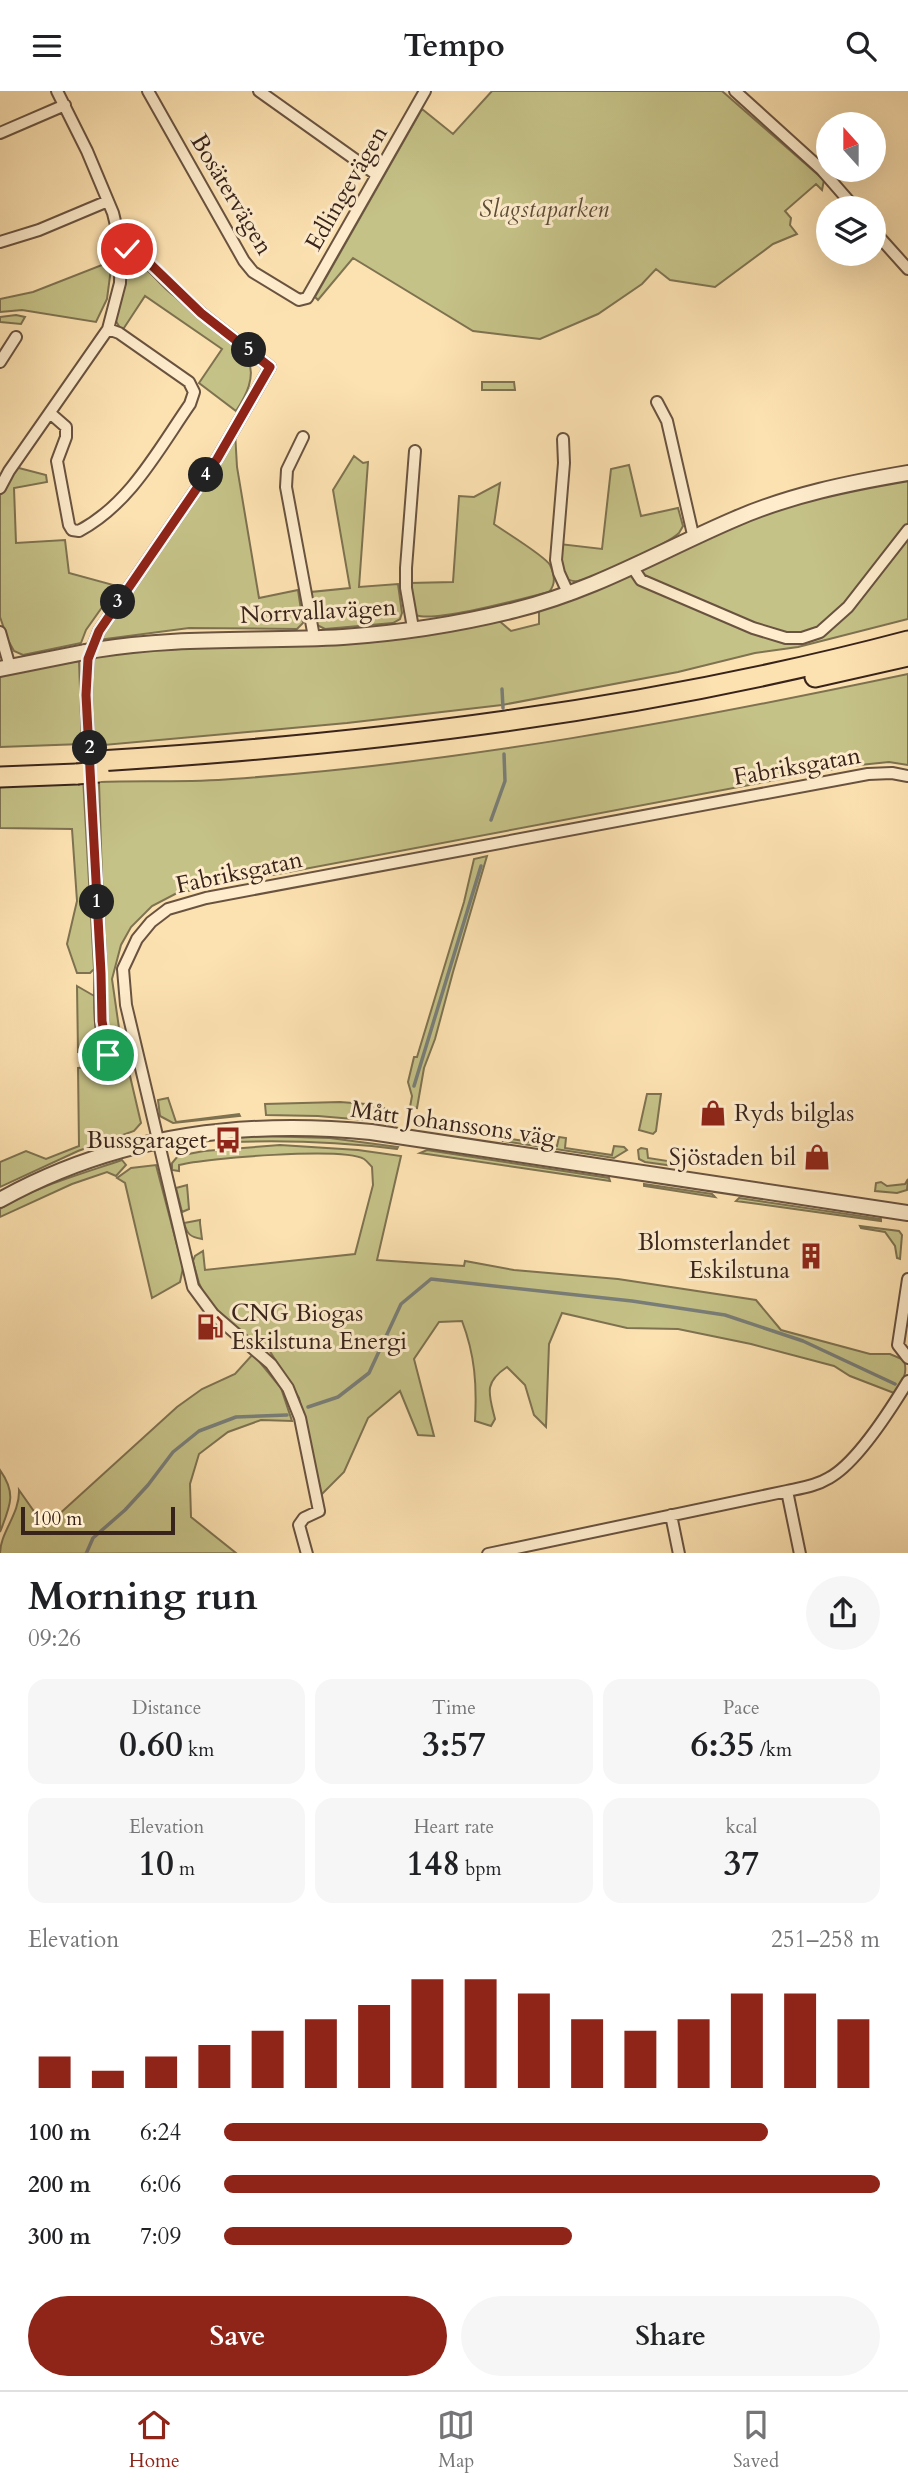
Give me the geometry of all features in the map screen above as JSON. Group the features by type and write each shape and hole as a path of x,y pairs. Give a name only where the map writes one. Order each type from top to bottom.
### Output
{"highway":[{"path":"99,767 347,741 553,714 740,681 908,641"},
{"path":"0,777 77,768 363,750 547,726 726,695 908,656"},
{"path":"0,765 77,768"}],"street":[{"path":"0,488 4,468 50,413 108,328 120,283 121,246 108,201 57,91"},
{"name":"Bosätervägen","path":"148,91 244,261 253,272 299,300"},
{"path":"259,91 377,175"},
{"name":"Edlingevägen","path":"299,300 307,298 312,291 425,91"},
{"path":"735,91 821,169 845,196"},
{"path":"0,133 65,105"},
{"path":"0,242 39,230 108,201"},
{"path":"886,244 908,269"},
{"path":"121,246 143,257 201,313 270,367 217,459 99,631 88,659 87,714 102,1029 111,1060 122,1063 138,1059"},
{"path":"50,413 66,428 66,437 57,461 69,525 72,530 79,531 121,500 139,479 190,404 194,392 189,382 108,328"},
{"path":"0,362 16,337"},
{"path":"657,402 667,421 694,539"},
{"path":"303,437 287,470 286,487 314,637"},
{"path":"563,439 564,463 556,560 569,595"},
{"path":"413,628 406,588 406,568 415,451"},
{"name":"Norrvallavägen","path":"5,668 90,651 162,641 342,637 413,628 513,610 569,595 749,513 812,492 908,473"},
{"path":"633,568 641,580 752,628 777,636 802,638 820,632 848,607 908,530"},
{"path":"0,632 5,668"},
{"name":"Fabriksgatan","path":"307,1553 299,1525 304,1518 319,1511 300,1418 292,1397 271,1364 213,1314 193,1287 126,1005 123,969 131,948 151,922 168,909 206,898 820,782 878,773 908,776"},
{"name":"Mått Johanssons väg","path":"0,1200 92,1159 204,1132 271,1126 337,1129 908,1213"},
{"path":"908,1279 898,1345 908,1358"},
{"path":"488,1553 528,1549 817,1484 836,1474 879,1425 908,1381"},
{"path":"787,1491 800,1553"},
{"path":"671,1515 679,1553"}],"green space":[{"name":"Slagstaparken","path":"492,91 722,91 816,173 816,182 824,182 822,190 816,184 785,211 797,234 773,244 715,287 670,280 656,269 642,284 598,314 540,339 473,331 353,258 318,300 315,297 422,109 453,134"},
{"path":"130,256 244,353 251,373 246,393 236,411 199,383 222,349 145,296 122,331 114,318 124,260"},
{"path":"112,261 107,299 96,322 22,310 0,312 0,299 33,292"},
{"path":"0,317 25,317 21,324 0,322"},
{"path":"482,382 514,382 515,390 482,390"},
{"path":"235,432 237,467 259,598 298,590 303,623 297,629 189,628 98,640"},
{"path":"354,456 363,463 368,462 359,587 398,584 402,613 400,619 393,623 325,629 315,624 311,592 350,588 333,490"},
{"path":"629,465 641,516 678,508 683,526 672,538 631,560 578,581 567,579 559,559 560,544 602,549 611,469"},
{"path":"15,467 46,475 47,482 14,488 16,543 65,540 69,573 117,586 86,630 81,643 23,655 14,651 0,617 0,495"},
{"path":"908,478 908,619 798,647 755,653 678,672 502,705 347,723 93,746 90,681 92,656 138,648 497,619 511,631 539,624 539,608 757,516 811,497"},
{"path":"500,483 494,524 547,561 554,576 551,589 549,592 460,613 426,617 416,615 410,583 453,582 459,496 474,497"},
{"path":"79,661 82,744 0,747 0,674"},
{"path":"908,674 908,765 889,762 850,766 177,893 152,906 131,927 121,945 112,979 121,1042 113,1051 107,1039 99,782 232,779 317,772 487,751 656,724"},
{"path":"83,777 94,969 90,973 77,973 67,944 77,901 72,829 0,828 0,782"},
{"path":"487,856 435,1039 424,1068 417,1108 410,1107 412,1096 408,1082 414,1057 417,1057 464,902 474,859"},
{"path":"77,986 96,997 99,1054 78,1052"},
{"path":"105,1066 130,1076 141,1123 134,1131 78,1151 0,1187 0,1162 26,1151 46,1159 79,1146 78,1068"},
{"path":"647,1094 661,1094 656,1131 653,1134 639,1130"},
{"path":"168,1098 176,1122 240,1116 173,1123 160,1116 158,1100"},
{"path":"340,1102 379,1105 390,1112 388,1122 266,1115 265,1104"},
{"path":"559,1137 566,1138 565,1148 612,1155 614,1146 627,1150 614,1158 503,1141 504,1138 557,1146"},
{"path":"232,1138 330,1138 398,1147 294,1141 232,1142"},
{"path":"280,1145 401,1156 377,1260 464,1266 465,1261 514,1270 618,1279 756,1300 781,1330 870,1354 890,1354 904,1360 904,1377 894,1393 850,1376 834,1366 751,1344 678,1329 627,1328 562,1313 549,1344 546,1427 534,1415 525,1385 507,1367 491,1384 490,1396 495,1419 491,1426 475,1421 474,1370 462,1321 439,1322 414,1359 434,1436 418,1435 400,1391 368,1418 344,1472 320,1496 299,1398 269,1350 265,1351 211,1303 199,1283 193,1261 195,1256 203,1251 205,1270 355,1254 373,1185 372,1167 364,1159 351,1156 303,1154 216,1159 179,1165 179,1171 172,1170 172,1163 178,1156 204,1151"},
{"path":"647,1149 648,1158 674,1162 674,1166 639,1159 638,1150"},
{"path":"427,1150 609,1178 610,1181 420,1153"},
{"path":"122,1160 126,1165 116,1176 107,1172 72,1184 0,1217 0,1209 29,1194"},
{"path":"156,1165 183,1268 180,1282 152,1298 125,1183 117,1178 131,1168"},
{"path":"908,1179 907,1190 897,1193 875,1191 876,1183 881,1182 887,1186 905,1184"},
{"path":"187,1185 189,1209 182,1212 176,1188"},
{"path":"644,1186 712,1194 715,1197"},
{"path":"739,1198 881,1219 881,1221 736,1201"},
{"path":"200,1220 202,1239 190,1234 184,1223"},
{"path":"860,1226 899,1231 902,1235 900,1259 897,1258 895,1246 885,1232"},
{"path":"253,1354 281,1388 292,1421 261,1420 228,1432 199,1454 190,1484 191,1517 236,1553 0,1553 19,1490 45,1527 177,1407 202,1389 235,1374"},
{"path":"0,1470 9,1486 10,1500 0,1532"}],"waterway":[{"path":"502,689 503,708"},
{"path":"491,820 505,781 504,754"},
{"path":"414,1086 481,866"},
{"path":"308,1407 338,1397 369,1373 401,1304 431,1279 632,1301 725,1315 803,1341 895,1384"},
{"path":"86,1553 93,1538 125,1510 173,1452 199,1431 236,1417 287,1415"}],"place":[{"name":"Ryds bilglas","path":"713,1113"},
{"name":"Bussgaraget","path":"228,1140"},
{"name":"Sjöstaden bil","path":"817,1157"},
{"name":"Blomsterlandet Eskilstuna","path":"811,1256"},
{"name":"CNG Biogas Eskilstuna Energi","path":"210,1327"}],"route":[{"path":"108,1055 102,1029 86,695 88,659 95,636 217,459 270,367 201,313 143,257 127,249"}]}
